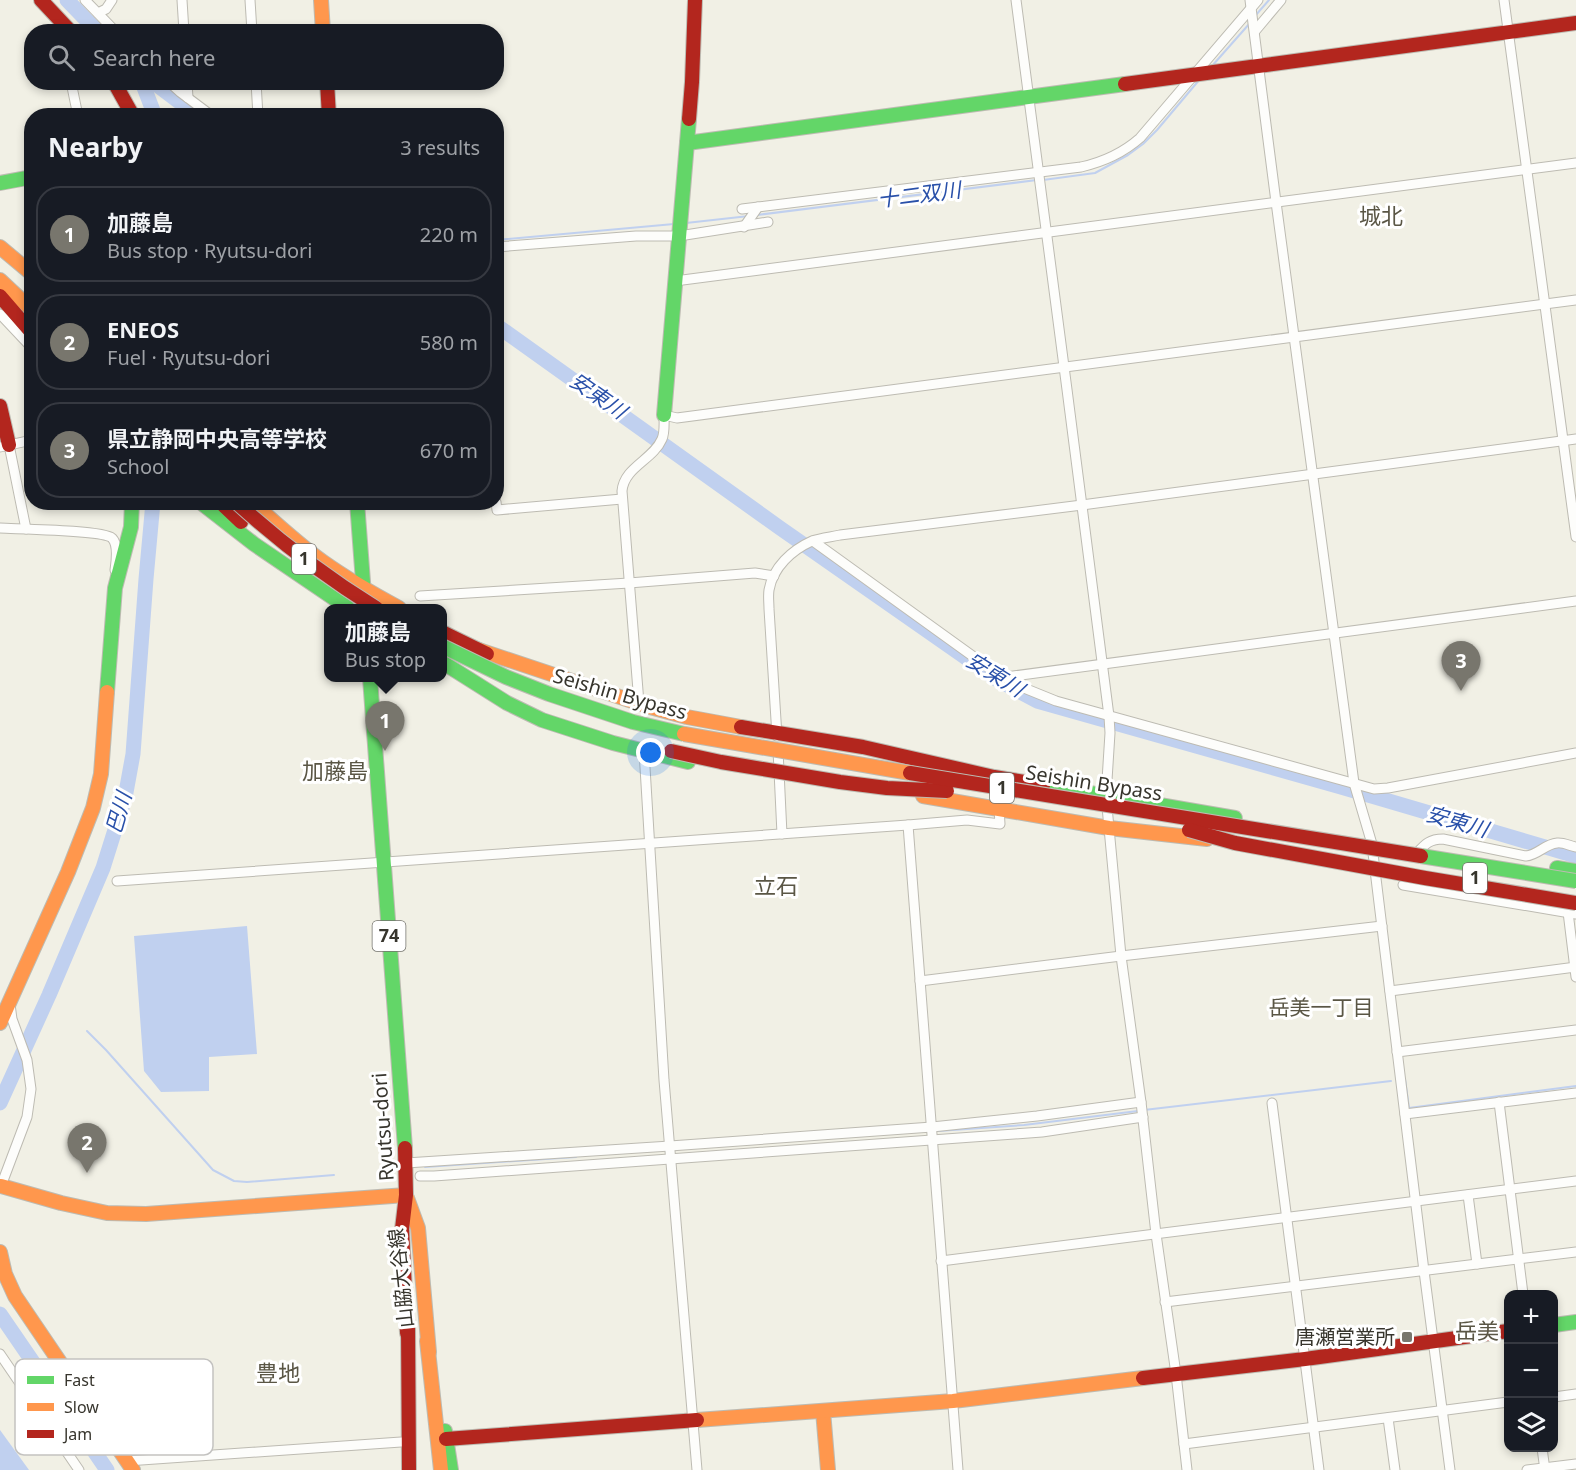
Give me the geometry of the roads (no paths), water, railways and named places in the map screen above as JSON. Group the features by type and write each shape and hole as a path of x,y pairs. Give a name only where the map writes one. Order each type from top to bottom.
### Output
{"main road":[{"path":"40,0 62,24"},
{"path":"321,0 322,24"},
{"path":"664,415 692,82 695,0"},
{"path":"687,142 1576,23"},
{"path":"118,90 129,108"},
{"path":"327,90 329,108"},
{"path":"0,183 24,178"},
{"path":"0,247 24,267"},
{"path":"0,266 24,283"},
{"path":"0,266 24,289"},
{"path":"0,281 24,303"},
{"path":"0,281 24,309"},
{"path":"0,296 24,324"},
{"path":"0,406 4,446"},
{"path":"0,1023 78,850 98,792 115,588 131,527 132,510"},
{"name":"1","path":"209,510 228,526 341,604"},
{"name":"1","path":"213,510 228,526"},
{"name":"1","path":"229,510 272,550 347,604"},
{"name":"1","path":"245,510 322,573 368,604"},
{"name":"1","path":"261,510 302,546 364,589 390,604"},
{"path":"358,510 365,604"},
{"name":"1","path":"447,634 529,673 606,701 678,722 993,780 1031,792"},
{"name":"Seishin Bypass","path":"447,649 517,682 549,694 633,722 726,742 1576,880"},
{"name":"1","path":"477,649 563,679 687,717 863,747 994,777 1202,811 1417,853 1576,880"},
{"name":"Seishin Bypass","path":"447,663 548,706 672,743 947,791 1576,893"},
{"name":"1","path":"447,664 518,709 542,720 591,737 712,766 780,778 923,796 1109,828 1300,850 1576,893"},
{"name":"1","path":"457,670 520,700 631,740 670,751 840,782 887,788 947,791"},
{"name":"Ryutsu-dori","path":"0,1187 107,1213 146,1214 406,1195 406,1164 370,682"},
{"name":"1","path":"1255,829 1367,838 1576,871"},
{"name":"1","path":"1189,830 1235,843 1425,878 1573,910"},
{"name":"山脇大谷線","path":"406,1195 402,1229 408,1323"},
{"name":"山脇大谷線","path":"406,1195 418,1228 427,1341"},
{"path":"0,1252 5,1274 15,1296 58,1359"},
{"path":"1558,1324 1576,1322"},
{"name":"74","path":"408,1323 408,1470"},
{"name":"74","path":"401,1470 408,1323"},
{"path":"446,1439 952,1401 1305,1359 1504,1332"},
{"name":"74","path":"427,1341 441,1470"},
{"name":"74","path":"427,1341 451,1470"},
{"path":"823,1411 828,1470"}],"street":[{"path":"85,0 108,24"},
{"path":"98,13 106,9 112,0"},
{"path":"182,0 184,24"},
{"path":"250,0 252,24"},
{"path":"1016,0 1109,716 1106,796 1121,956 1187,1470"},
{"path":"1255,31 1281,0"},
{"path":"1504,0 1576,537"},
{"path":"1254,2 1255,31 1276,202 1354,783 1374,862 1450,1470"},
{"path":"742,209 1091,165 1109,159 1140,138 1196,74 1254,2"},
{"path":"73,90 76,108"},
{"path":"178,90 202,108"},
{"path":"188,90 188,98"},
{"path":"256,90 258,108"},
{"path":"675,281 1576,163"},
{"path":"744,226 758,207"},
{"path":"504,246 636,236 679,229 744,226 768,222"},
{"path":"0,237 24,257"},
{"path":"639,703 622,486 626,478 653,452 663,436 664,415 676,418 1576,300"},
{"path":"0,314 24,340"},
{"path":"782,834 769,609 770,590 780,564 796,550 813,541 840,535 1576,439"},
{"path":"24,442 4,446 26,529"},
{"path":"504,509 622,499"},
{"path":"0,528 93,533 110,537 116,546 115,588"},
{"path":"813,541 985,665 1024,688 1056,701 1109,716 1374,789 1576,753"},
{"path":"420,596 755,573 774,576"},
{"path":"1006,677 1576,601"},
{"path":"644,751 664,1080 697,1470"},
{"path":"117,881 967,820 1000,824 999,808"},
{"path":"908,825 958,1470"},
{"path":"1417,853 1428,841 1435,838 1526,856 1532,856 1553,843 1576,847"},
{"path":"1445,873 1449,892"},
{"path":"1390,991 1576,970 1573,910 1403,885"},
{"path":"920,981 1382,926"},
{"path":"0,1187 27,1117 31,1089 27,1060 12,1019 10,1001"},
{"path":"1397,1052 1576,1030"},
{"path":"1405,1114 1576,1093"},
{"path":"406,1164 932,1126 1037,1116 1141,1102"},
{"path":"1498,1102 1522,1290"},
{"path":"1272,1103 1319,1470"},
{"path":"420,1176 933,1141 1042,1132 1143,1117"},
{"path":"942,1261 1576,1181"},
{"path":"1468,1195 1477,1264"},
{"path":"1165,1302 1576,1252"},
{"path":"0,1354 15,1376"},
{"path":"1558,1396 1576,1394"},
{"path":"1184,1444 1504,1403"},
{"path":"1388,1418 1395,1470"},
{"path":"130,1466 401,1442"},
{"path":"1543,1452 1545,1469"},
{"path":"69,1455 79,1470"},
{"path":"1527,1470 1576,1464"}],"water":[{"path":"247,926 257,1054 209,1057 209,1091 161,1092 144,1071 134,936"},
{"path":"0,1430 15,1451 15,1455 18,1455 29,1470 0,1470"}],"waterway":[{"name":"巴川","path":"67,0 90,24"},
{"name":"十二双川","path":"1255,16 1269,0"},
{"name":"十二双川","path":"1212,66 1250,23"},
{"name":"十二双川","path":"1043,180 1095,173 1128,155 1157,130 1200,79"},
{"name":"巴川","path":"145,90 152,108"},
{"name":"安東川","path":"164,90 187,108"},
{"name":"十二双川","path":"757,215 1037,180"},
{"name":"十二双川","path":"686,223 749,216"},
{"name":"十二双川","path":"504,239 674,224"},
{"name":"安東川","path":"504,331 998,680 1037,701 1576,856"},
{"name":"巴川","path":"0,1103 103,868 125,798 133,754 152,510"},
{"path":"87,1031 213,1170 234,1181 247,1182 334,1175"},
{"path":"1405,1079 1409,1108 1576,1086"},
{"path":"1144,1110 1391,1081"},
{"path":"938,1131 1024,1125 1138,1111"},
{"path":"425,1167 576,1157"},
{"name":"巴川","path":"0,1314 31,1359"},
{"name":"巴川","path":"97,1455 107,1470"}],"place":[{"name":"県立静岡中央高等学校","path":"1461,691"},
{"name":"加藤島","path":"385,751"},
{"name":"ENEOS","path":"87,1173"},
{"name":"唐瀬営業所","path":"1407,1337"}],"district":[{"name":"城北","path":"1381,216"},
{"name":"加藤島","path":"335,771"},
{"name":"立石","path":"776,886"},
{"name":"岳美一丁目","path":"1321,1008"},
{"name":"岳美","path":"1477,1331"},
{"name":"豊地","path":"278,1373"}]}
